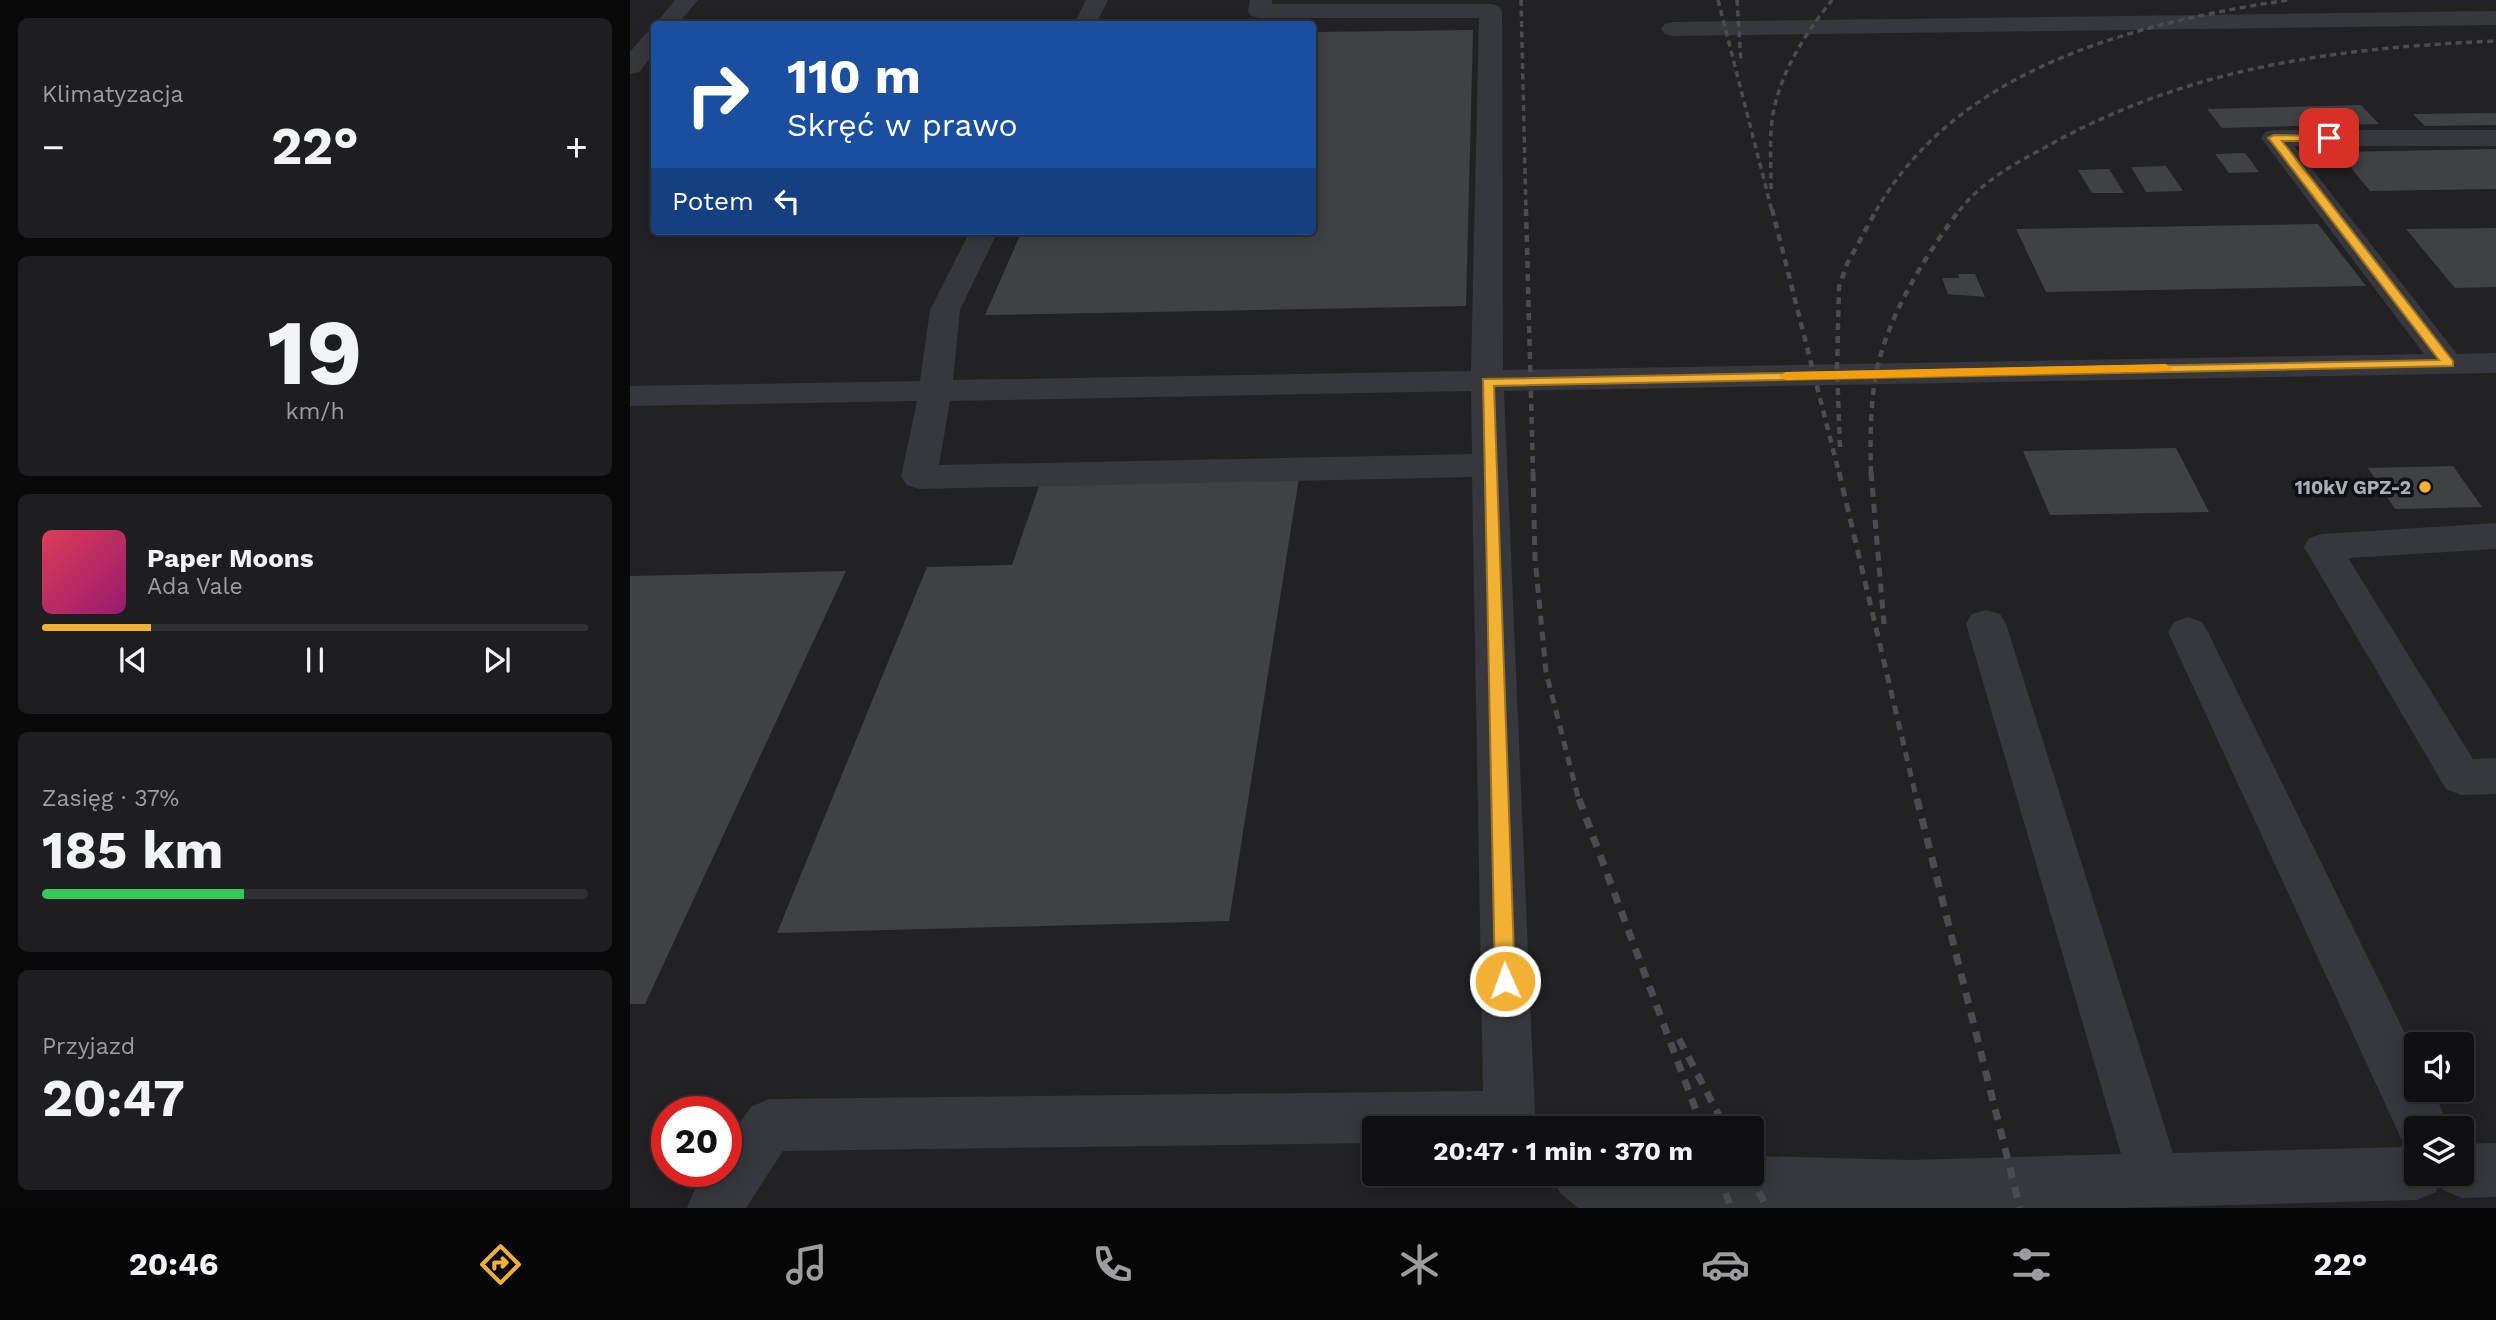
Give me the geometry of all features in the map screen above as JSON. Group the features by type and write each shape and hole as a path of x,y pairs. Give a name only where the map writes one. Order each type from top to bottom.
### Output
{"lane":[{"path":"669,21 687,0"},
{"path":"1086,21 1097,0"},
{"path":"1261,0 1259,11 1493,5 1487,382 1516,1116"},
{"path":"1883,0 1896,26"},
{"path":"2052,0 2069,24"},
{"path":"1673,29 2496,18"},
{"path":"630,67 651,42"},
{"path":"2448,363 2274,138 2496,138"},
{"path":"982,235 945,310 935,391 919,477 1490,465"},
{"path":"630,397 2496,363"},
{"path":"2496,536 2322,547 2460,777 2496,776"},
{"path":"1986,624 2155,1180"},
{"path":"2188,632 2418,1116"},
{"path":"713,1208 769,1125 1362,1123"},
{"path":"2474,1171 2496,1170"},
{"path":"1603,1195 1727,1197 1754,1183 1909,1187 2404,1173"}],"shaded area":[{"path":"630,0 2496,0 2496,1208 630,1208"}],"building":[{"path":"1473,30 1466,306 985,315 1020,235 1316,235 1316,32"},
{"path":"2361,105 2379,124 2222,128 2207,109"},
{"path":"2496,113 2496,125 2425,126 2413,114"},
{"path":"2496,149 2496,189 2370,191 2338,152"},
{"path":"2245,153 2259,172 2229,173 2215,154"},
{"path":"2166,166 2183,191 2146,192 2131,167"},
{"path":"2109,169 2124,193 2092,193 2078,170"},
{"path":"2318,224 2366,286 2046,292 2016,229"},
{"path":"2496,228 2496,287 2455,288 2406,229"},
{"path":"1958,274 1975,274 1985,297 1948,294 1942,278 1959,278"},
{"path":"2176,448 2209,512 2050,515 2023,451"},
{"name":"110kV GPZ-2","path":"2453,466 2482,507 2395,509 2368,468"},
{"path":"1299,478 1229,921 777,933 927,567 1012,565 1040,483"},
{"path":"846,571 645,1004 630,1004 630,576"}],"railway":[{"path":"1521,0 1526,211"},
{"path":"1718,0 1772,211"},
{"path":"1737,0 1741,62"},
{"path":"1771,189 1771,130 1778,94 1792,60 1810,29 1832,0"},
{"path":"1876,211 1911,162 1954,121 2002,87 2056,60 2112,39 2171,22 2288,0"},
{"path":"1959,211 1990,180 2027,157 2106,117 2159,96 2213,79 2324,56 2437,44 2496,41"},
{"path":"1526,209 1533,473"},
{"path":"1772,209 1839,473"},
{"path":"1840,447 1837,368 1839,287 1847,264 1877,209"},
{"path":"1871,472 1872,402 1885,341 1912,282 1960,209"},
{"path":"1533,472 1535,558 1546,672 1579,801"},
{"path":"1839,472 1917,801"},
{"path":"1871,472 1884,624"},
{"path":"1579,799 1698,1116"},
{"path":"1917,799 2020,1208"},
{"path":"1679,1039 1719,1116"},
{"path":"1723,1186 1731,1208"},
{"path":"1756,1186 1767,1208"}],"slow traffic":[{"path":"1786,376 2166,368"}],"place":[{"name":"110kV GPZ-2","path":"2425,487"}],"route":[{"path":"1505,981 1487,382 2448,363 2274,138 2329,138"}]}
